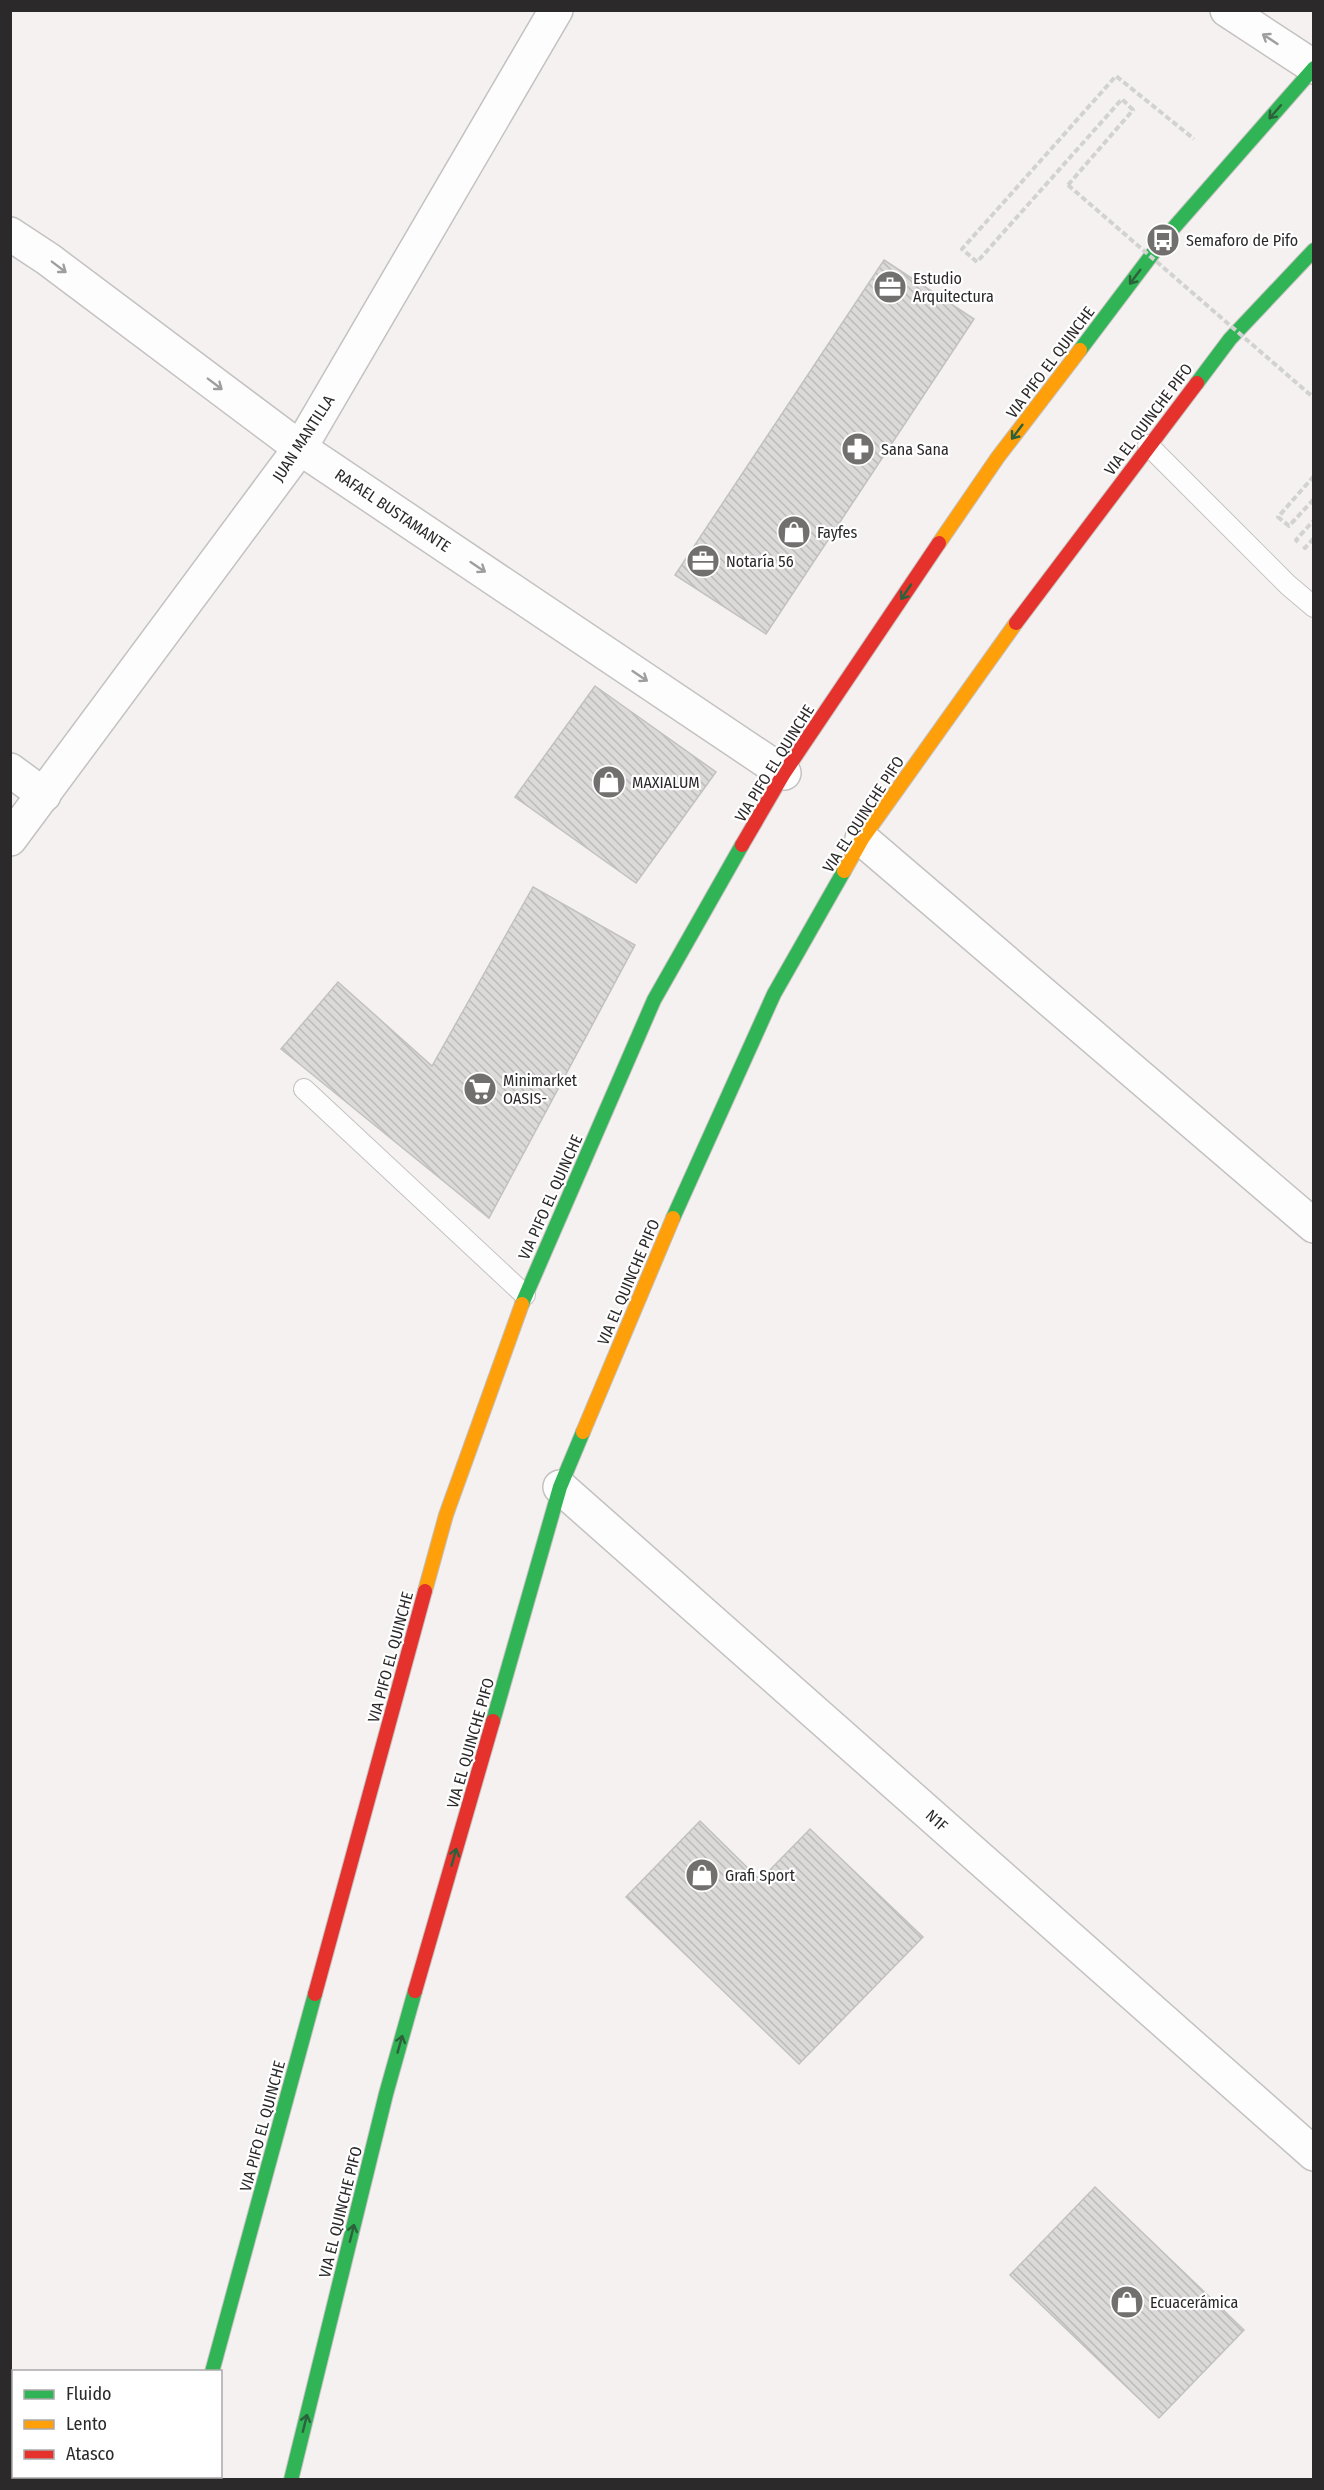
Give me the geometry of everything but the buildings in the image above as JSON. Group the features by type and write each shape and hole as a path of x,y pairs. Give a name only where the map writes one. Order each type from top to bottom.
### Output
{"highway":[{"name":"VIA PIFO EL QUINCHE","path":"213,2370 446,1515 525,1295 654,1000 784,773 998,457 1163,240 1314,67"},
{"name":"VIA EL QUINCHE PIFO","path":"291,2480 386,2094 560,1487 672,1220 774,994 862,839 1037,592 1230,339 1314,250"}],"street":[{"name":"JUAN MANTILLA","path":"10,839 300,448 556,10"},
{"path":"1227,10 1314,67"},
{"name":"RAFAEL BUSTAMANTE","path":"10,234 57,266 300,448 784,773"},
{"path":"10,770 44,795"},
{"path":"862,839 1314,1226"},
{"name":"N1F","path":"560,1487 1314,2154"}],"lane":[{"path":"1148,446 1288,585 1314,607"},
{"path":"304,1089 525,1295"}],"path":[{"path":"1228,166 1116,76 962,249 976,262 1122,99 1133,110 1068,185 1314,398"},
{"path":"1314,476 1278,517 1289,526 1314,498"},
{"path":"1314,520 1296,540 1305,548 1314,538"}],"traffic: fast":[{"path":"1080,350 1163,240 1314,68"},
{"path":"1197,383 1230,339 1314,250"},
{"path":"522,1304 654,1000 742,845"},
{"path":"673,1218 774,994 844,871"},
{"path":"493,1721 560,1487 583,1432"},
{"path":"291,2480 386,2094 415,1991"},
{"path":"213,2370 315,1994"}],"traffic: slow":[{"path":"939,543 998,457 1080,350"},
{"path":"844,871 862,839 1016,623"},
{"path":"583,1432 673,1218"},
{"path":"425,1591 446,1515 522,1304"}],"traffic: jam":[{"path":"1016,623 1197,383"},
{"path":"742,845 784,773 939,543"},
{"path":"315,1994 425,1591"},
{"path":"415,1991 493,1721"}],"place":[{"name":"Semaforo de Pifo","path":"1163,240"},
{"name":"Estudio Arquitectura","path":"890,287"},
{"name":"Sana Sana","path":"858,449"},
{"name":"Fayfes","path":"794,532"},
{"name":"Notaría 56","path":"703,561"},
{"name":"MAXIALUM","path":"609,782"},
{"name":"Minimarket OASIS-","path":"480,1089"},
{"name":"Grafi Sport","path":"702,1875"},
{"name":"Ecuacerámica","path":"1127,2302"}]}
